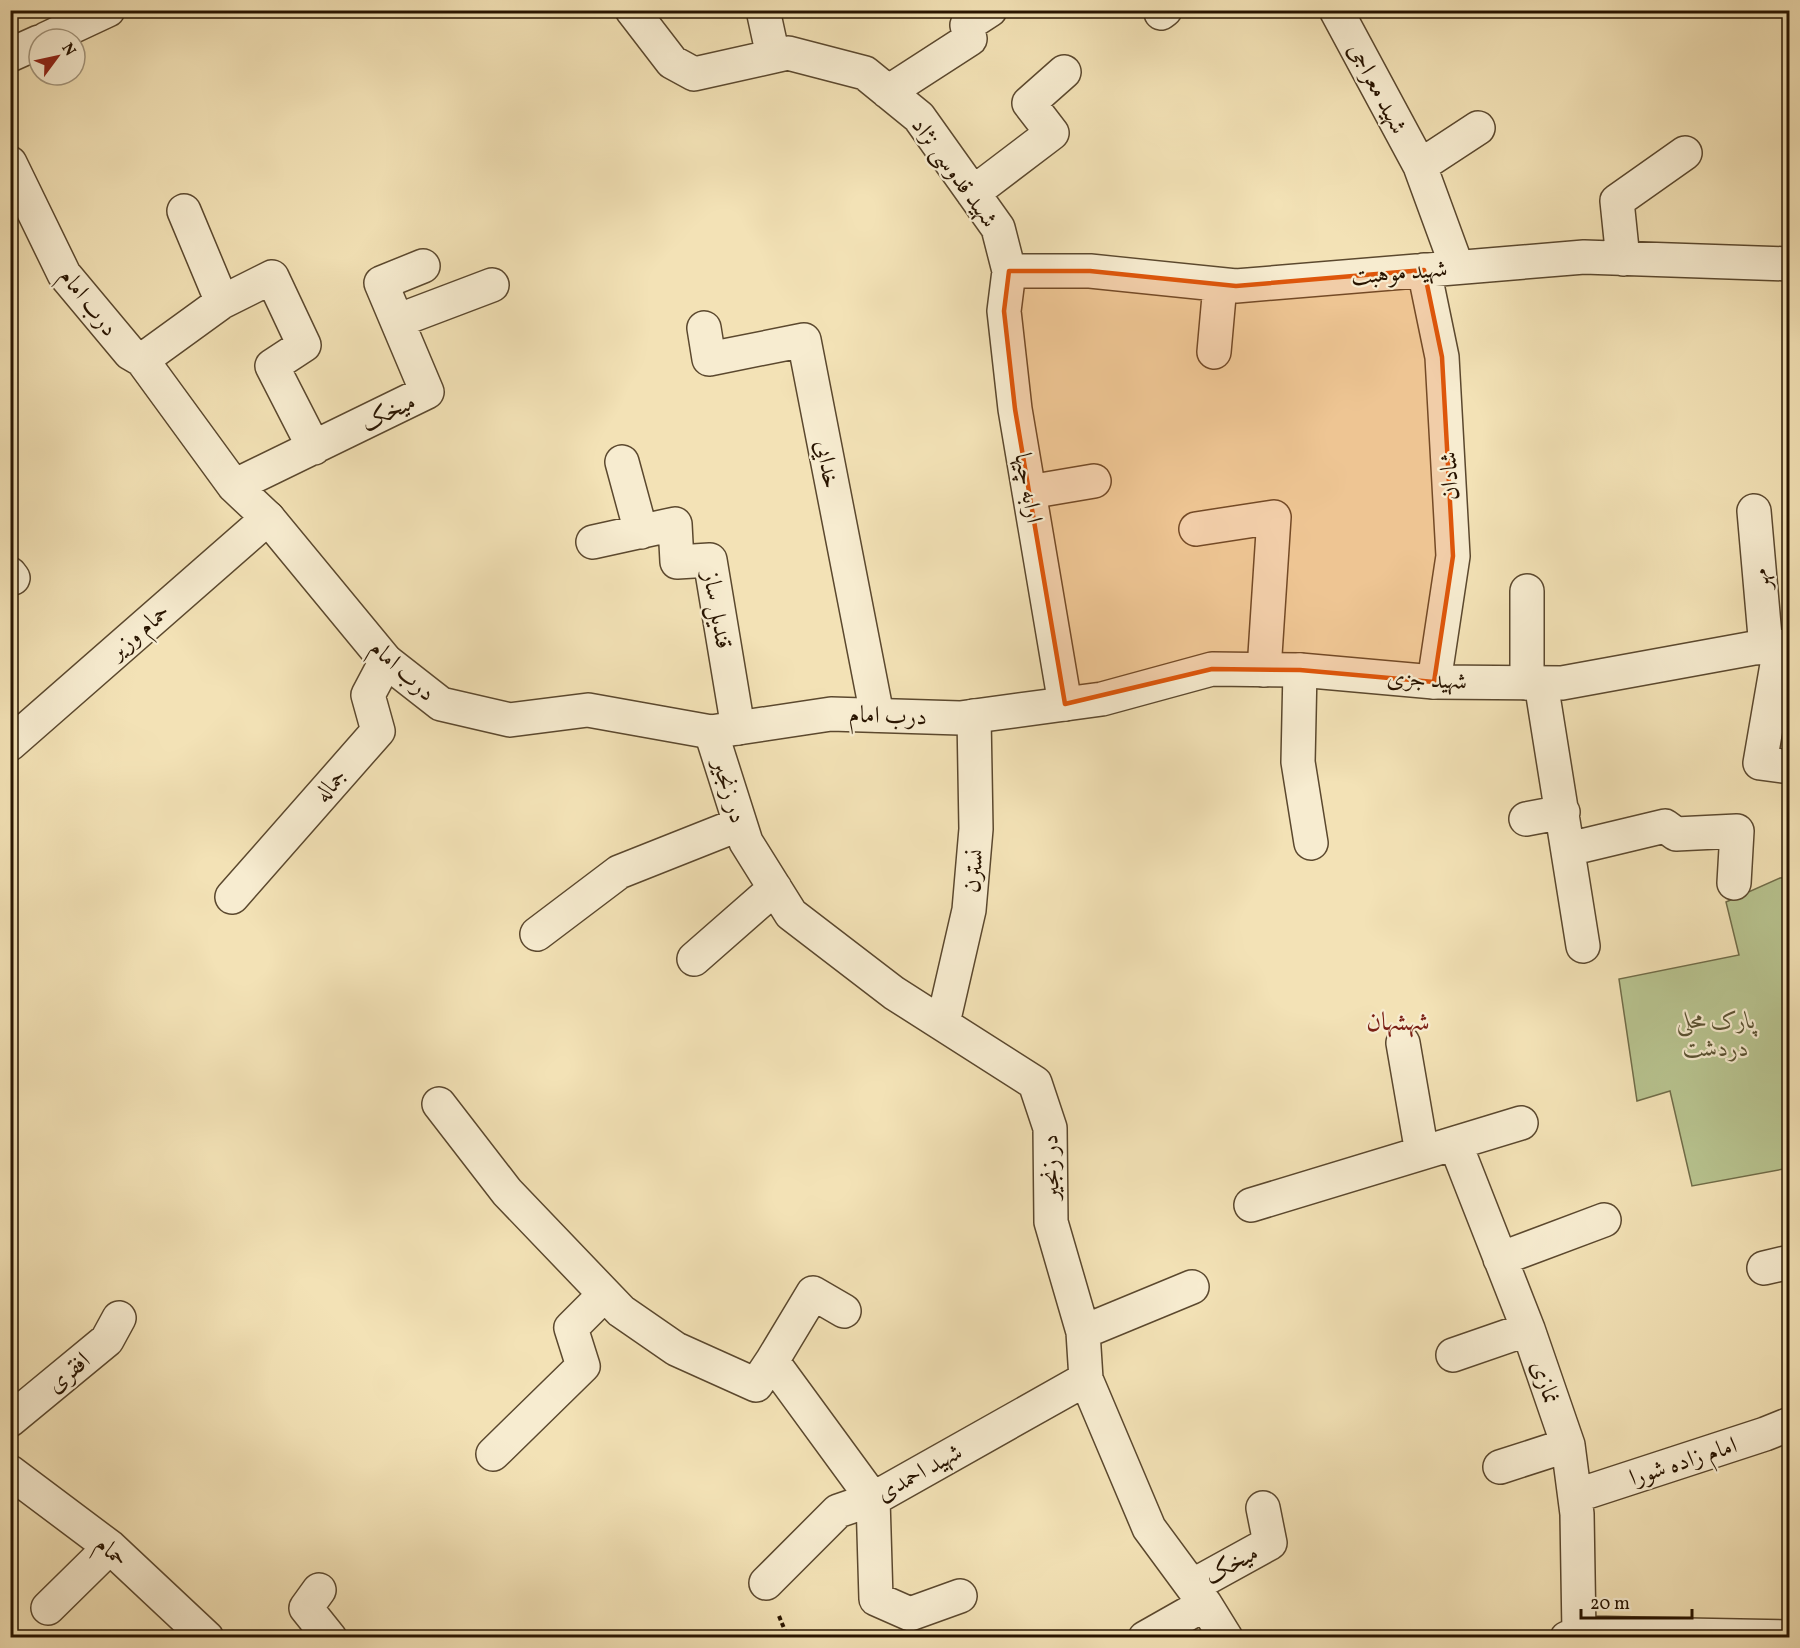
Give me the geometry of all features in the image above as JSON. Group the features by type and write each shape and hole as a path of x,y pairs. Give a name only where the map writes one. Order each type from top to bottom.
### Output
{"street":[{"path":"72,27 108,10"},
{"name":"شهید قدوسی نژاد","path":"632,10 672,62 694,74 788,52 865,73 919,117 998,228 1009,271"},
{"path":"763,10 773,56"},
{"path":"888,92 970,39 967,25 990,10"},
{"name":"شهید معراجی","path":"1336,10 1420,166 1456,267"},
{"path":"10,55 27,47"},
{"path":"973,193 1052,133 1029,103 1064,72"},
{"path":"1420,166 1478,128"},
{"path":"1623,259 1617,201 1684,153"},
{"name":"درب امام","path":"10,163 64,274 130,353 142,360 175,410 234,486 268,518 386,661 441,704 510,720 588,710 724,730 831,714 974,716 1065,704"},
{"path":"184,211 222,302"},
{"name":"شهید موهبت","path":"1009,271 1090,271 1236,286 1584,257 1790,264"},
{"name":"میخک","path":"234,486 427,393 381,283 423,266"},
{"name":"شادان","path":"1424,270 1442,357 1453,556 1434,682"},
{"name":"ارابه چیها","path":"1009,271 1004,311 1015,409 1065,704"},
{"path":"142,360 222,302 272,277 304,345 272,366 314,448"},
{"path":"397,321 492,285"},
{"path":"1214,352 1220,285"},
{"name":"خدایی","path":"704,328 709,358 804,340 876,715"},
{"path":"622,462 641,532"},
{"path":"1029,492 1094,481"},
{"name":"مهر","path":"1754,511 1779,647 1760,763 1790,767"},
{"path":"1196,528 1274,517 1264,670"},
{"name":"حمام وزیر","path":"10,744 268,518"},
{"name":"قندیل ساز","path":"593,542 675,524 677,562 710,560 724,730"},
{"path":"1527,591 1534,683 1563,812 1583,946"},
{"name":"شهید جزی","path":"1065,704 1102,699 1212,669 1300,670 1434,682 1562,683 1779,647"},
{"name":"جماله","path":"232,897 378,731 368,695 386,661"},
{"path":"1300,670 1298,762 1311,843"},
{"name":"نسترن","path":"942,1023 969,910 976,829 974,716"},
{"name":"در زنجیر","path":"724,730 740,824 746,842 791,914 894,993 1035,1083 1050,1128 1051,1222 1083,1332 1086,1379 1149,1528 1199,1595 1226,1638"},
{"path":"1526,819 1563,812"},
{"path":"537,934 619,872 740,824"},
{"path":"1569,849 1665,826 1676,834 1737,831 1734,883"},
{"path":"694,959 775,888"},
{"path":"1403,1043 1422,1153"},
{"path":"439,1104 507,1192 604,1295 621,1311 676,1349 756,1385 813,1293 844,1311"},
{"path":"1251,1205 1521,1123"},
{"name":"نمازی","path":"1455,1143 1528,1329 1568,1445 1575,1496 1573,1635"},
{"path":"1500,1259 1604,1220"},
{"path":"1083,1332 1192,1287"},
{"path":"493,1454 584,1366 571,1328 604,1295"},
{"name":"افقری","path":"10,1420 107,1340 120,1318"},
{"path":"1453,1355 1528,1329"},
{"path":"772,1361 873,1499 876,1599 910,1614 960,1596"},
{"name":"شهید احمدی","path":"766,1583 838,1511 873,1499 1086,1379"},
{"name":"امام زاده شورا","path":"1575,1496 1790,1424"},
{"path":"1500,1467 1568,1445"},
{"name":"حمام","path":"10,1472 110,1547 207,1638"},
{"name":"میخک","path":"1199,1595 1270,1543 1263,1508"},
{"path":"48,1608 110,1547"},
{"path":"319,1590 306,1608 330,1638"},
{"path":"1145,1638 1199,1595"},
{"path":"1573,1635 1790,1637"}],"highlighted area":[{"path":"1424,270 1442,357 1453,556 1434,682 1300,670 1212,669 1065,704 1015,409 1004,311 1009,271 1090,271 1236,286"}],"green space":[{"name":"پارک محلی دردشت","path":"1789,877 1789,1168 1692,1186 1670,1091 1637,1101 1619,979 1739,955 1726,902 1780,878"}],"district":[{"name":"شهشهان","path":"1398,1021"}]}
